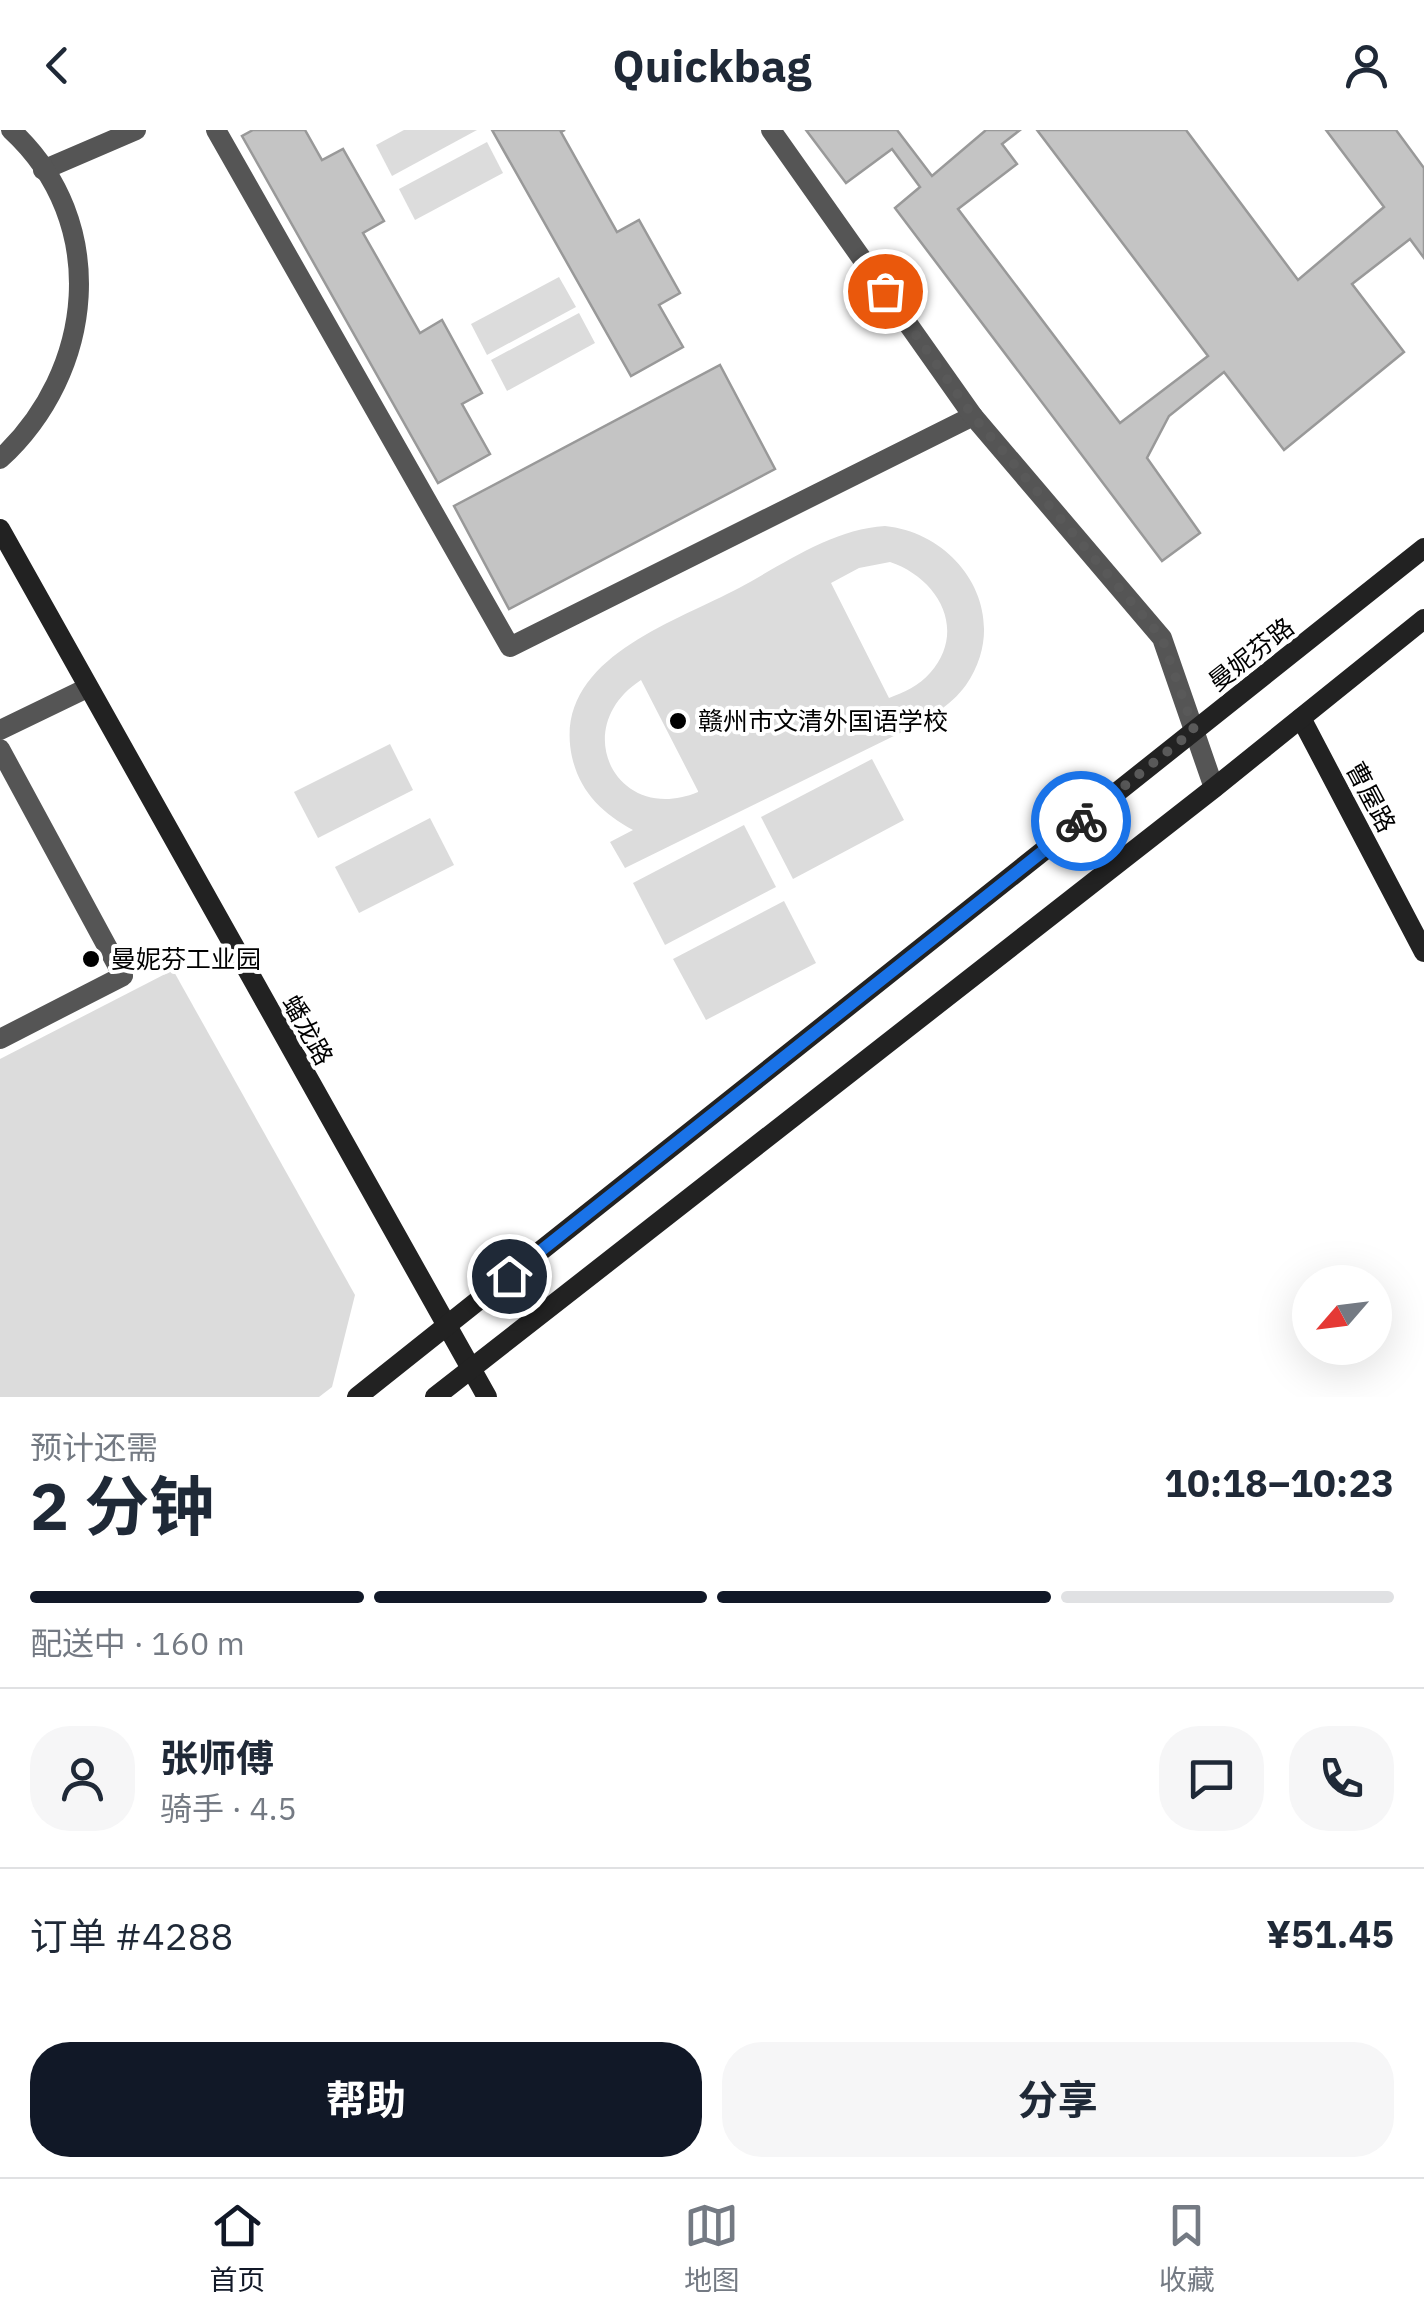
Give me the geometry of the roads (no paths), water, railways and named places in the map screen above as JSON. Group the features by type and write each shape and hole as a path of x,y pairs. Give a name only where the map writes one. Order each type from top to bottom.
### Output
{"main road":[{"name":"蟠龙路","path":"0,529 487,1397"},
{"name":"曼妮芬路","path":"357,1397 1424,548"},
{"path":"435,1397 1424,619"},
{"name":"曹屋路","path":"1301,718 1424,952"}],"street":[{"path":"0,459 40,416 68,362 75,332 79,271 65,211 44,170 11,130"},
{"path":"44,170 136,130"},
{"path":"216,130 510,648 973,416"},
{"path":"771,130 973,416 1162,638 1214,788"},
{"path":"0,730 86,688"},
{"path":"0,749 122,976 0,1039"}],"place":[{"name":"赣州市文清外国语学校","path":"678,721"},
{"name":"曼妮芬工业园","path":"91,959"}]}
